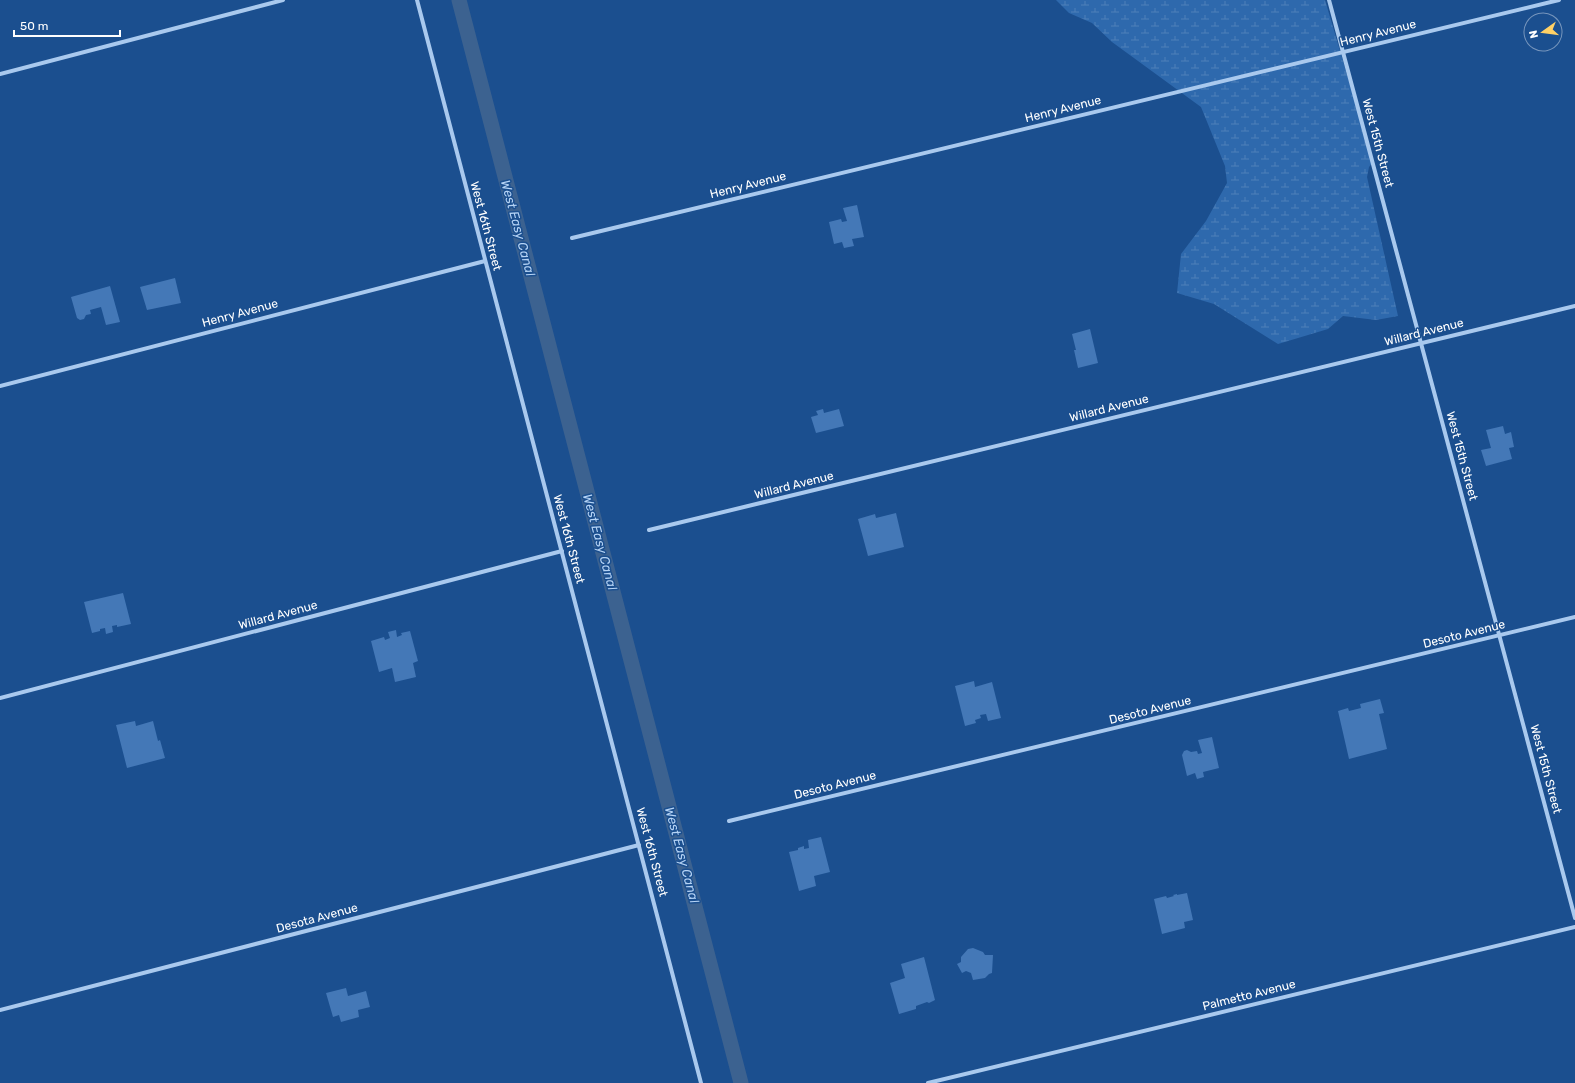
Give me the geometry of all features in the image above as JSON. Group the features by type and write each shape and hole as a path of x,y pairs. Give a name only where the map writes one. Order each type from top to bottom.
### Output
{"street":[{"path":"0,74 283,0"},
{"name":"West 16th Street","path":"417,0 701,1083"},
{"name":"West 15th Street","path":"1329,0 1575,918"},
{"name":"Henry Avenue","path":"572,238 1559,0"},
{"name":"Henry Avenue","path":"0,386 485,261"},
{"name":"Willard Avenue","path":"649,530 1575,306"},
{"name":"Willard Avenue","path":"0,698 562,551"},
{"name":"Desoto Avenue","path":"729,821 1575,617"},
{"name":"Desota Avenue","path":"0,1010 639,845"},
{"name":"Palmetto Avenue","path":"928,1083 1575,927"}],"green space":[{"path":"1056,0 1325,0 1373,162 1369,167 1367,177 1398,316 1376,320 1343,316 1328,329 1278,344 1214,304 1177,293 1181,254 1206,221 1227,183 1225,166 1201,107 1112,42 1092,23 1069,13"}],"building":[{"path":"857,205 864,237 852,239 854,246 844,248 842,242 834,244 829,222 841,219 842,222 847,221 843,208"},
{"path":"175,278 181,303 147,310 140,287"},
{"path":"110,286 120,322 106,325 101,307 90,310 91,314 86,315 84,319 80,320 77,318 71,297"},
{"path":"1090,329 1098,363 1078,368 1072,334"},
{"path":"823,409 824,413 839,409 844,426 816,433 811,417 818,415 816,411"},
{"path":"1503,426 1505,434 1511,432 1514,447 1509,448 1512,459 1486,466 1481,450 1491,448 1486,430"},
{"path":"896,513 904,547 868,556 858,519 875,514 876,518"},
{"path":"123,593 131,624 117,627 117,625 112,626 113,632 106,634 105,628 92,633 84,602"},
{"path":"396,630 397,637 402,635 401,633 410,631 418,661 413,663 416,677 395,682 392,668 379,672 371,641 384,637 385,640 390,638 388,632"},
{"path":"974,681 975,687 992,682 1001,718 988,721 986,714 980,715 981,718 975,720 976,723 965,726 955,686"},
{"path":"1380,699 1384,713 1379,714 1387,749 1349,759 1338,711 1348,708 1349,711 1361,708 1360,704"},
{"path":"135,721 136,726 153,721 158,741 160,740 165,758 127,768 116,725"},
{"path":"1212,737 1219,768 1203,772 1204,777 1197,779 1195,773 1187,776 1182,755 1184,751 1197,751 1198,754 1202,753 1198,740"},
{"path":"821,837 830,872 814,876 816,886 799,891 789,852 798,850 798,848 804,846 804,849 809,848 808,840"},
{"path":"1187,893 1193,920 1184,922 1185,928 1162,934 1154,899 1166,896 1167,898 1177,894"},
{"path":"973,948 983,952 985,955 993,955 992,973 985,978 973,980 971,973 966,971 962,973 957,964 961,962 961,957 968,949"},
{"path":"924,957 935,1000 916,1006 916,1009 899,1014 890,983 905,978 901,964"},
{"path":"346,988 348,996 366,991 370,1007 358,1010 359,1017 341,1022 339,1015 333,1017 326,993"}],"waterway":[{"name":"West Easy Canal","path":"459,0 741,1083"}]}
